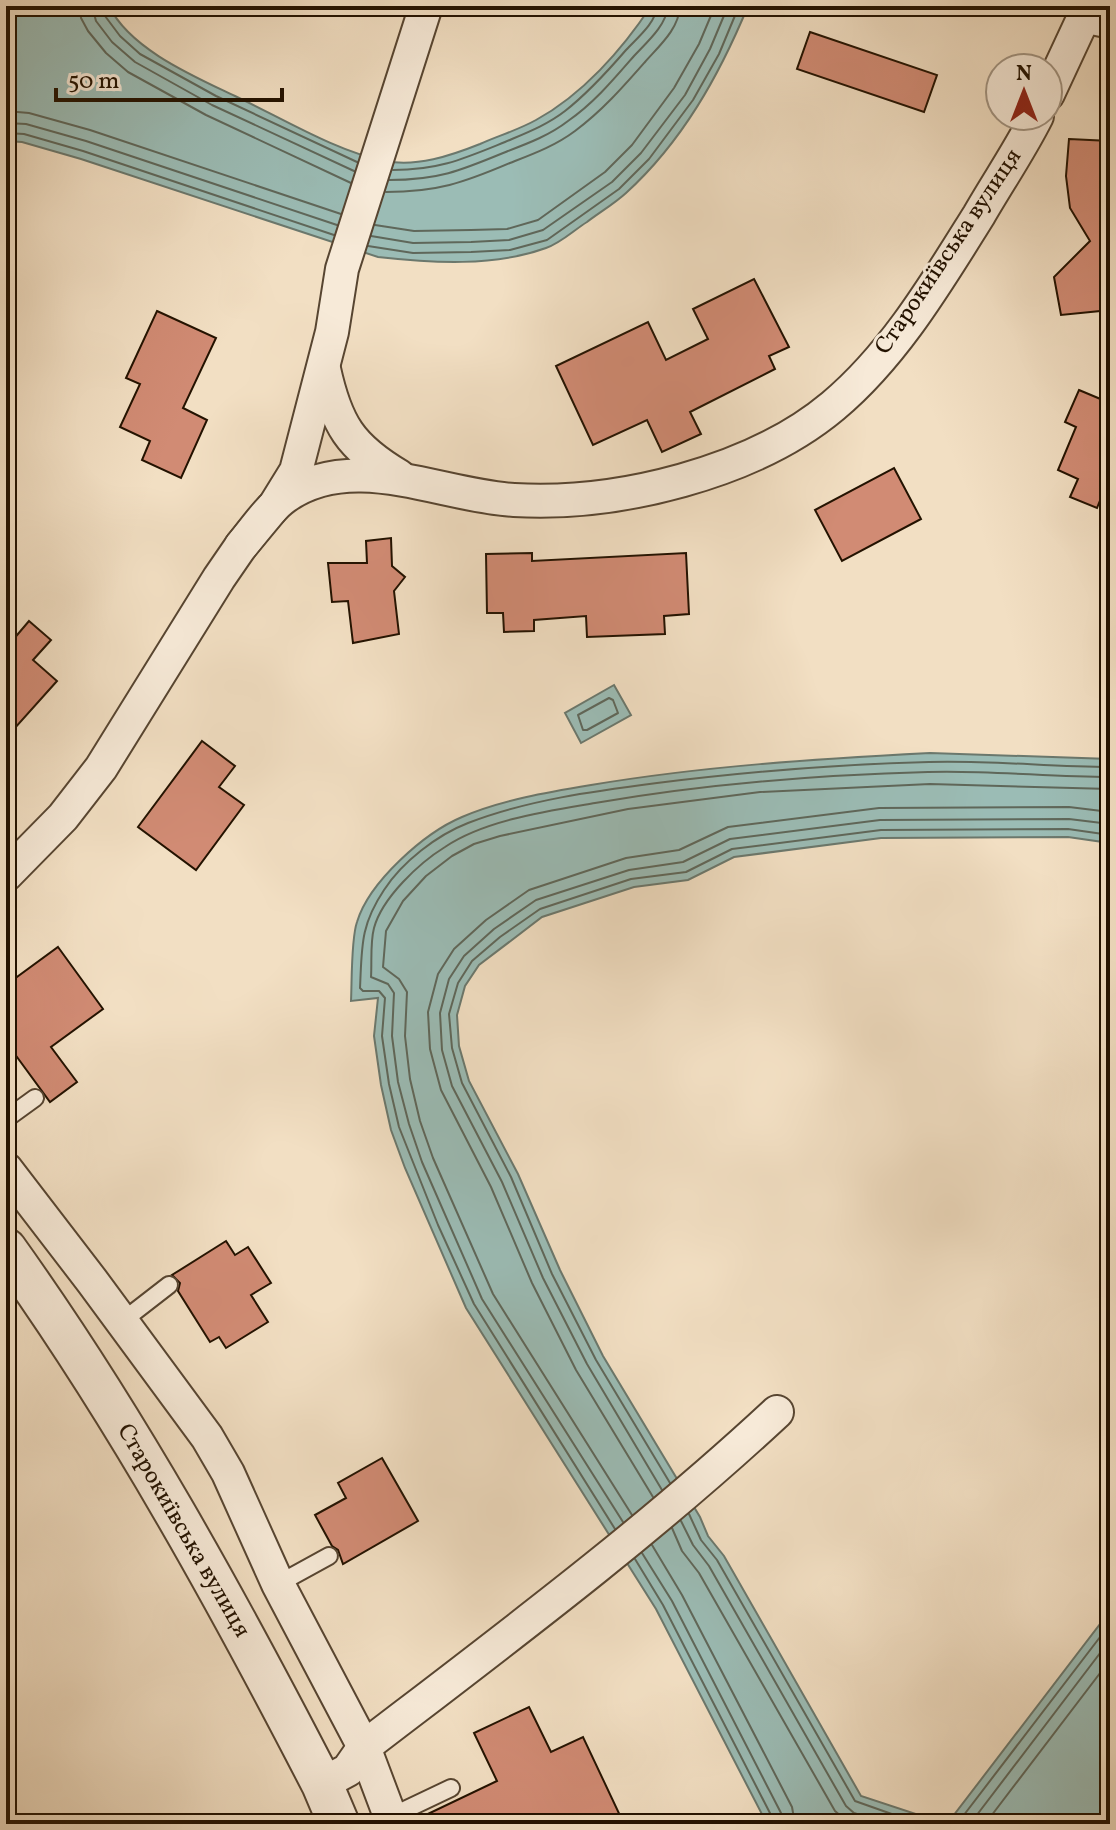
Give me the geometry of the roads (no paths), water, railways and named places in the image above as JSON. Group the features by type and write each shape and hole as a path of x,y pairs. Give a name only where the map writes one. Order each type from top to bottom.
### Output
{"street":[{"path":"6,875 63,817 101,768 241,546 275,505 296,471 324,369 342,269 426,6"},
{"path":"1064,68 1093,20"},
{"name":"Старокиївська вулиця","path":"241,546 274,506 306,484 351,475 404,480 467,495 515,500 564,500 610,495 710,471 800,430 832,407 864,377 914,315 1027,132"},
{"path":"324,369 337,418 349,435 372,459 404,480"},
{"path":"6,1169 92,1281 219,1458 278,1584 364,1747 392,1820"},
{"name":"Старокиївська вулиця","path":"6,1249 190,1536 322,1784 339,1824"},
{"path":"322,1784 348,1770 364,1747 574,1587 692,1491 777,1412"}],"lane":[{"path":"6,1119 35,1098"},
{"path":"120,1323 169,1285"},
{"path":"278,1584 329,1556"},
{"path":"392,1820 451,1788"}],"water":[{"path":"6,6 109,6 132,35 182,70 348,150 385,161 409,163 469,148 522,127 553,110 600,70 651,6 748,6 725,58 682,130 626,193 552,246 505,258 463,262 378,257 81,159 22,142 6,141"},
{"path":"614,685 631,715 581,743 565,713"},
{"path":"930,753 1110,759 1110,843 1068,837 881,838 734,857 688,880 634,887 542,917 479,965 465,986 457,1015 459,1046 469,1081 518,1174 560,1270 603,1356 700,1517 708,1536 724,1556 861,1796 946,1824 767,1824 656,1609 466,1308 391,1130 374,1036 378,998 351,1001 355,929 373,891 400,860 447,824 493,806 525,797 633,778 718,768"},
{"path":"1110,1611 1110,1809 1101,1824 947,1824"}]}
